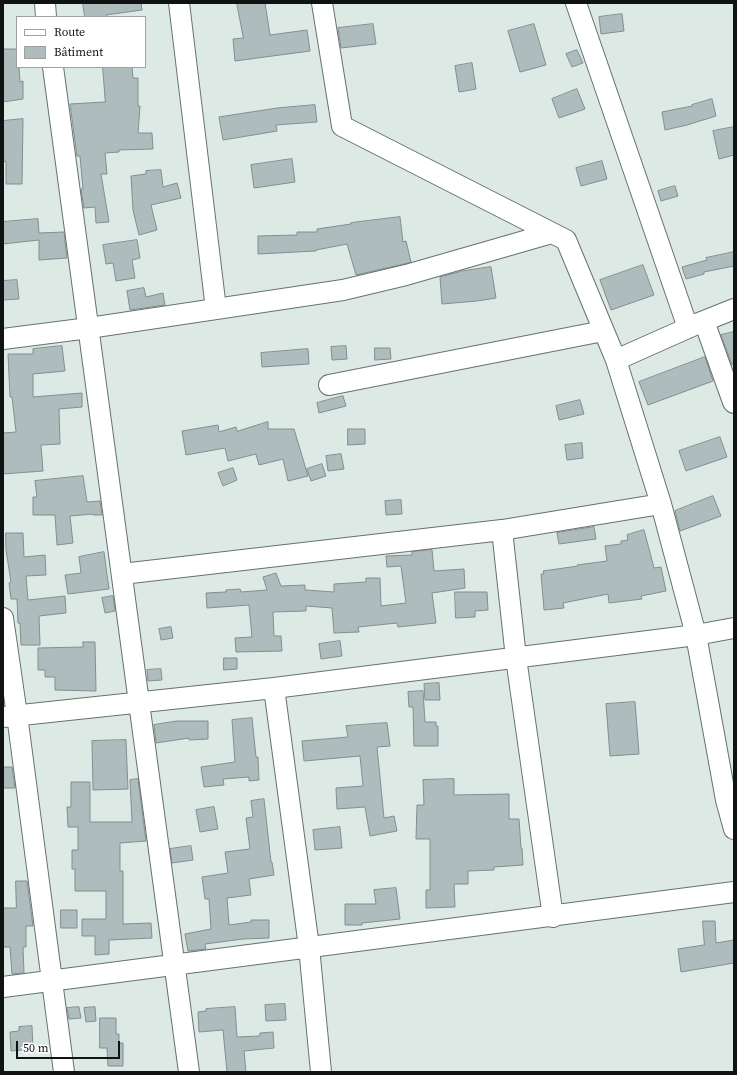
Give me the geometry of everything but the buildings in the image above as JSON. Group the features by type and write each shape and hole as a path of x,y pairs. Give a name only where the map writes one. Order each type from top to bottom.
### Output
{"street":[{"path":"45,3 46,16"},
{"path":"179,3 216,309"},
{"path":"322,3 342,126 566,240 616,360 661,504 696,635 726,800 734,829"},
{"path":"576,3 696,324 734,403"},
{"path":"53,68 189,1072"},
{"path":"3,339 89,328 343,290 406,275 552,233"},
{"path":"616,360 696,324 734,309"},
{"path":"328,385 603,331"},
{"path":"122,574 502,530 661,504"},
{"path":"502,530 516,658 553,916"},
{"path":"3,618 10,716 52,980 64,1072"},
{"path":"10,716 274,688 696,635 734,628"},
{"path":"274,688 310,947 321,1072"},
{"path":"3,987 734,892"}]}
